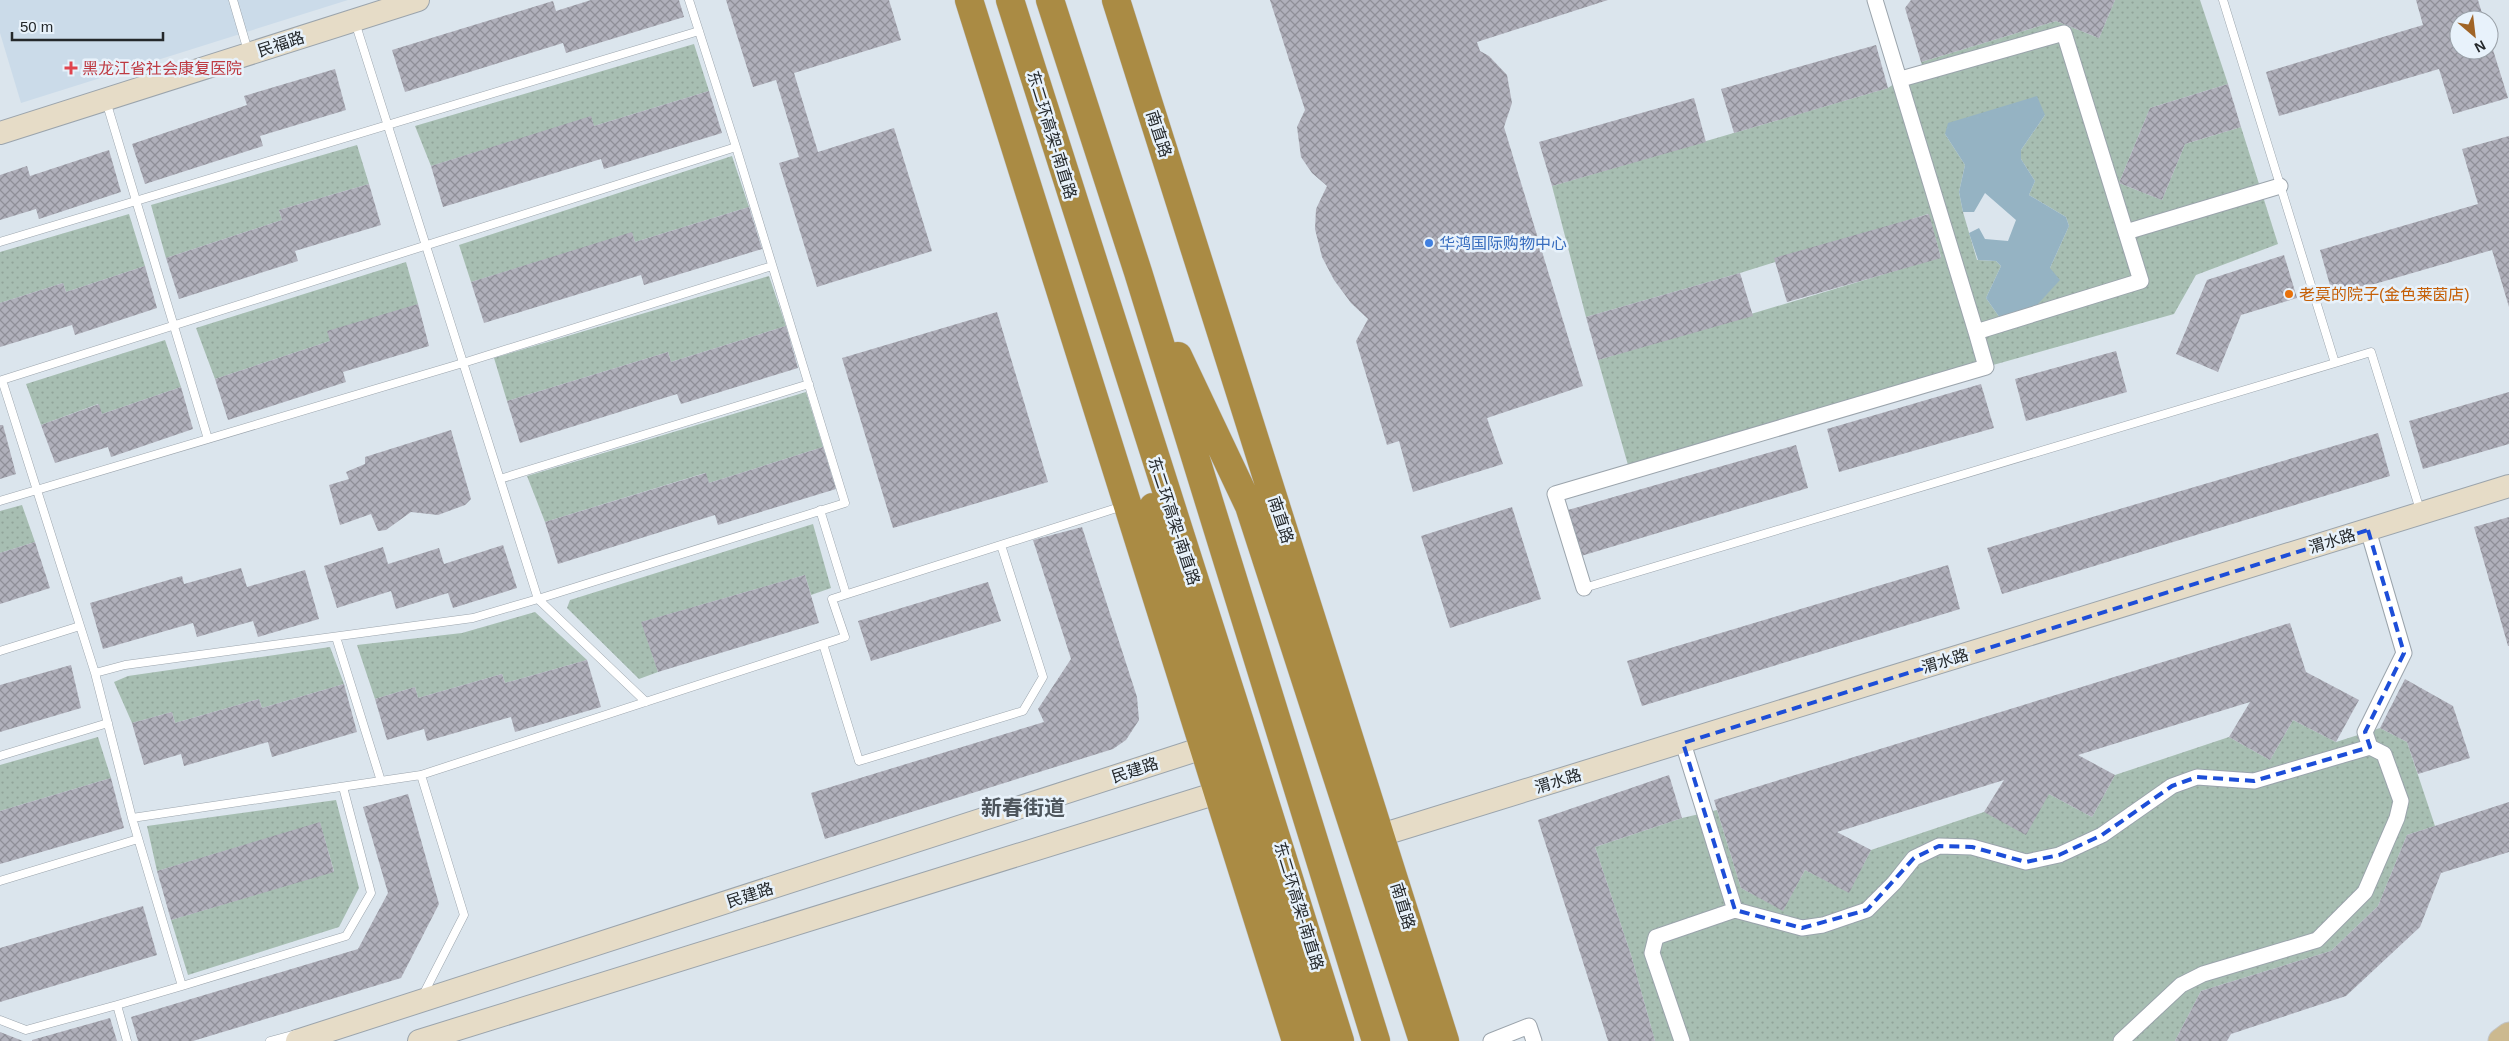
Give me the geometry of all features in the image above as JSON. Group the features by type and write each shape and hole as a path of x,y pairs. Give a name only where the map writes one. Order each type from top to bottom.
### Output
{"highway":[{"path":"969,0 1296,1041"},
{"name":"东二环高架-南直路","path":"1010,0 1101,292 1269,810 1340,1041"},
{"path":"1050,0 1138,272 1376,1041"},
{"name":"南直路","path":"1116,0 1445,1041"},
{"path":"1138,272 1249,506 1423,1041"},
{"path":"1101,292 1162,548 1317,1041"}],"main road":[{"path":"2501,1041 2509,1035"}],"street":[{"name":"民福路","path":"0,133 418,0"},
{"path":"1584,588 1555,494 1986,366 1876,0"},
{"path":"1901,80 2064,33 2141,281 1976,332"},
{"path":"2126,232 2280,186"},
{"name":"渭水路","path":"1381,834 1683,743 2509,486"},
{"path":"2368,530 2404,653 2365,732 2370,748"},
{"path":"1683,743 1735,910"},
{"name":"民建路","path":"297,1041 1203,748"},
{"path":"1682,1041 1652,953 1656,936 1735,910 1802,928 1823,925 1867,910 1894,883 1914,858 1939,846 1972,847 2026,862 2059,855 2102,835 2172,786 2197,776 2254,781 2370,748 2384,754 2401,801 2398,818 2365,892 2317,940 2203,974 2181,985 2121,1041"},
{"path":"419,1041 1217,793"},
{"path":"1490,1041 1529,1026 1534,1041"}],"lane":[{"path":"233,0 248,54"},
{"path":"95,673 125,665 473,618 845,503 690,0"},
{"path":"2223,0 2335,363"},
{"path":"355,20 538,599 646,702"},
{"path":"0,242 699,31"},
{"path":"105,99 208,439"},
{"path":"182,986 132,818 95,673 1,380 736,147"},
{"path":"0,501 463,362 772,266"},
{"path":"1584,588 2370,352 2421,514"},
{"path":"500,479 808,384"},
{"path":"132,818 421,775 845,637 832,599 1002,546 1127,504"},
{"path":"820,510 846,594"},
{"path":"823,644 860,762 1023,711 1043,677 1002,546"},
{"path":"0,651 80,626"},
{"path":"336,637 381,781"},
{"path":"0,756 108,723"},
{"path":"270,1041 421,998 464,915 421,775"},
{"path":"0,1020 26,1030 182,986 346,936 371,893 343,787"},
{"path":"0,881 138,839"},
{"path":"117,1005 127,1041"}],"highlighted area":[{"path":"2368,530 2404,653 2365,732 2370,747 2254,781 2197,777 2172,786 2102,835 2059,855 2026,862 1972,847 1939,846 1914,858 1867,910 1802,928 1735,910 1683,743"}],"shaded area":[{"name":"黑龙江省社会康复医院","path":"0,0 348,0 21,103 0,33"},
{"path":"2037,96 2045,115 2021,150 2021,159 2035,181 2029,195 2066,217 2069,226 2050,268 2060,280 2036,306 2000,318 1986,298 2001,266 1996,261 1978,260 1969,233 1979,228 1985,239 2008,241 2016,220 1985,193 1974,212 1963,212 1959,192 1965,165 1945,134 1948,123"}],"green space":[{"path":"2115,0 2200,0 2228,84 2150,108 2119,183 2162,200 2185,144 2241,127 2278,244 2196,275 2174,314 1986,367 1976,332 2036,306 2050,268 2069,226 2066,217 2029,195 2035,181 2021,159 2021,150 2045,115 1945,134 1965,165 1959,192 1977,260 1996,261 2001,266 1986,298 2000,318 1967,330 1979,369 1630,472 1598,360 1941,257 1928,214 1740,273 1586,317 1552,186 1888,88 1901,79 1925,73 1921,62 2056,21 2099,38"},
{"path":"694,44 709,91 594,126 591,117 431,166 415,126"},
{"path":"357,145 369,184 279,210 282,220 166,258 151,205"},
{"path":"732,156 749,207 635,242 632,233 471,282 459,245"},
{"path":"129,214 145,266 66,292 63,283 0,303 0,252"},
{"path":"406,262 418,304 330,341 215,379 196,328"},
{"path":"769,276 786,326 671,362 668,352 507,401 494,358"},
{"path":"165,340 181,387 102,414 98,404 41,425 26,384"},
{"path":"806,392 823,447 709,483 705,473 545,522 527,476"},
{"path":"22,505 35,542 0,553 0,511"},
{"path":"813,524 831,588 811,595 805,575 642,622 658,672 639,679 567,608 570,600"},
{"path":"535,612 587,660 505,683 502,674 418,698 415,687 375,699 357,645 462,633"},
{"path":"330,647 344,684 262,708 259,699 175,723 172,712 132,723 114,682 128,676"},
{"path":"2293,720 2336,742 2380,728 2407,742 2435,826 2407,835 2378,906 2331,951 2201,991 2175,1041 1655,1041 1631,955 1595,847 1682,818 1717,810 1741,888 1783,910 1805,870 1849,892 1871,850 1984,812 2049,794 2092,817 2115,775 2229,737 2270,760"},
{"path":"98,737 111,778 0,811 0,765"},
{"path":"336,800 359,888 339,927 188,975 171,920 334,871 320,823 157,871 147,826"}],"building":[{"path":"591,0 679,0 684,17 566,53 563,43 405,92 392,50 553,1 556,11"},
{"path":"726,0 889,0 901,40 794,73 818,152 894,128 932,251 817,287 779,163 799,157 776,80 753,87"},
{"name":"华鸿国际购物中心","path":"1270,0 1608,0 1477,42 1480,51 1489,56 1507,75 1512,103 1504,127 1583,386 1487,418 1503,464 1413,492 1399,441 1387,445 1356,341 1368,319 1351,303 1334,280 1322,257 1315,229 1316,209 1327,186 1312,173 1301,157 1297,127 1305,110"},
{"path":"1911,0 2115,0 2099,38 2056,21 1921,62 1905,8"},
{"path":"2416,0 2478,0 2481,10 2449,10 2449,60 2496,60 2508,98 2453,114 2439,69 2279,116 2266,72 2423,25"},
{"path":"1876,45 1888,88 1734,133 1721,89"},
{"path":"335,69 346,110 260,136 263,146 145,184 132,144 247,105 244,96"},
{"path":"2228,84 2241,127 2185,144 2162,200 2119,183 2150,108"},
{"path":"709,91 722,133 604,169 601,159 443,207 431,166 591,116 594,126"},
{"path":"1694,98 1706,142 1552,186 1539,142"},
{"path":"2509,136 2509,307 2492,250 2333,296 2320,250 2478,204 2462,149"},
{"path":"109,150 121,192 39,219 36,209 0,220 0,175 27,166 30,176"},
{"path":"369,184 381,225 295,251 298,261 179,299 166,258 282,220 279,210"},
{"path":"749,207 762,249 644,285 641,275 484,323 471,282 632,232 635,242"},
{"path":"1929,214 1941,258 1787,302 1774,258"},
{"path":"2284,255 2297,298 2241,315 2218,372 2176,354 2207,280"},
{"path":"145,266 157,308 75,335 72,325 0,347 0,303 63,283 66,292"},
{"path":"1740,273 1753,316 1598,360 1586,317"},
{"path":"418,304 429,346 343,372 346,382 228,420 215,379 330,341 327,331"},
{"path":"997,312 1048,482 893,528 842,358"},
{"path":"786,326 798,368 681,404 677,394 520,443 507,401 668,352 671,362"},
{"path":"2116,351 2127,392 2026,421 2015,379"},
{"path":"1981,384 1994,428 1839,472 1827,429"},
{"path":"181,387 193,429 111,457 108,447 55,463 41,425 99,404 102,414"},
{"path":"2509,392 2509,444 2423,469 2409,421"},
{"path":"0,425 3,425 16,474 0,479"},
{"path":"451,430 471,499 465,505 438,515 411,512 386,530 378,531 371,514 340,525 329,485 349,479 346,472 365,464 365,457"},
{"path":"2378,433 2390,476 2002,594 1987,548"},
{"path":"1796,445 1808,488 1581,556 1568,510"},
{"path":"823,447 836,489 718,525 715,515 558,564 545,522 706,473 709,483"},
{"path":"1512,507 1541,599 1450,628 1421,536"},
{"path":"2509,517 2509,646 2508,646 2474,527"},
{"path":"1082,527 1137,697 1139,720 1126,740 1113,749 825,839 811,793 1044,722 1038,709 1071,659 1033,540"},
{"path":"35,542 50,588 0,604 0,553"},
{"path":"503,545 517,588 453,608 448,593 396,609 391,591 337,608 324,566 383,547 388,564 439,548 444,564"},
{"path":"1948,565 1960,609 1642,706 1627,661"},
{"path":"241,568 247,587 305,570 319,619 258,637 253,621 197,637 193,623 103,649 90,603 182,576 184,584"},
{"path":"805,575 819,623 658,672 641,622"},
{"path":"988,582 1001,621 871,661 858,621"},
{"path":"2290,623 2306,672 2359,700 2336,742 2293,720 2270,760 2229,737 2250,702 2078,755 2115,775 2092,817 2049,794 2026,835 1984,812 2004,780 1837,832 1871,850 1849,893 1805,870 1783,911 1741,888 1714,800"},
{"path":"587,660 601,707 515,732 511,717 427,741 424,729 387,740 375,699 415,687 418,698 502,674 505,683"},
{"path":"71,665 81,708 0,732 0,685"},
{"path":"2405,679 2453,706 2470,758 2418,774 2407,742 2380,728"},
{"path":"344,684 357,732 272,757 268,742 184,766 181,754 144,765 132,723 172,712 175,723 259,699 262,708"},
{"path":"1669,775 1682,818 1595,847 1631,955 1655,1041 1608,1041 1538,820"},
{"path":"111,778 124,828 0,864 0,811"},
{"path":"408,794 439,904 401,978 193,1041 138,1041 131,1017 358,949 388,893 363,807"},
{"path":"2509,802 2509,852 2441,873 2420,927 2346,996 2231,1034 2227,1041 2175,1041 2201,991 2331,951 2378,906 2407,835"},
{"path":"320,822 334,872 171,920 157,871"},
{"path":"143,906 157,955 0,1002 0,948"},
{"path":"110,1018 117,1041 32,1041 32,1040"},
{"path":"0,1032 23,1041 0,1041"}],"place":[{"name":"黑龙江省社会康复医院","path":"71,68"},
{"name":"华鸿国际购物中心","path":"1429,243"},
{"name":"老莫的院子(金色莱茵店)","path":"2289,294"}],"district":[{"name":"新春街道","path":"1023,807"}]}
